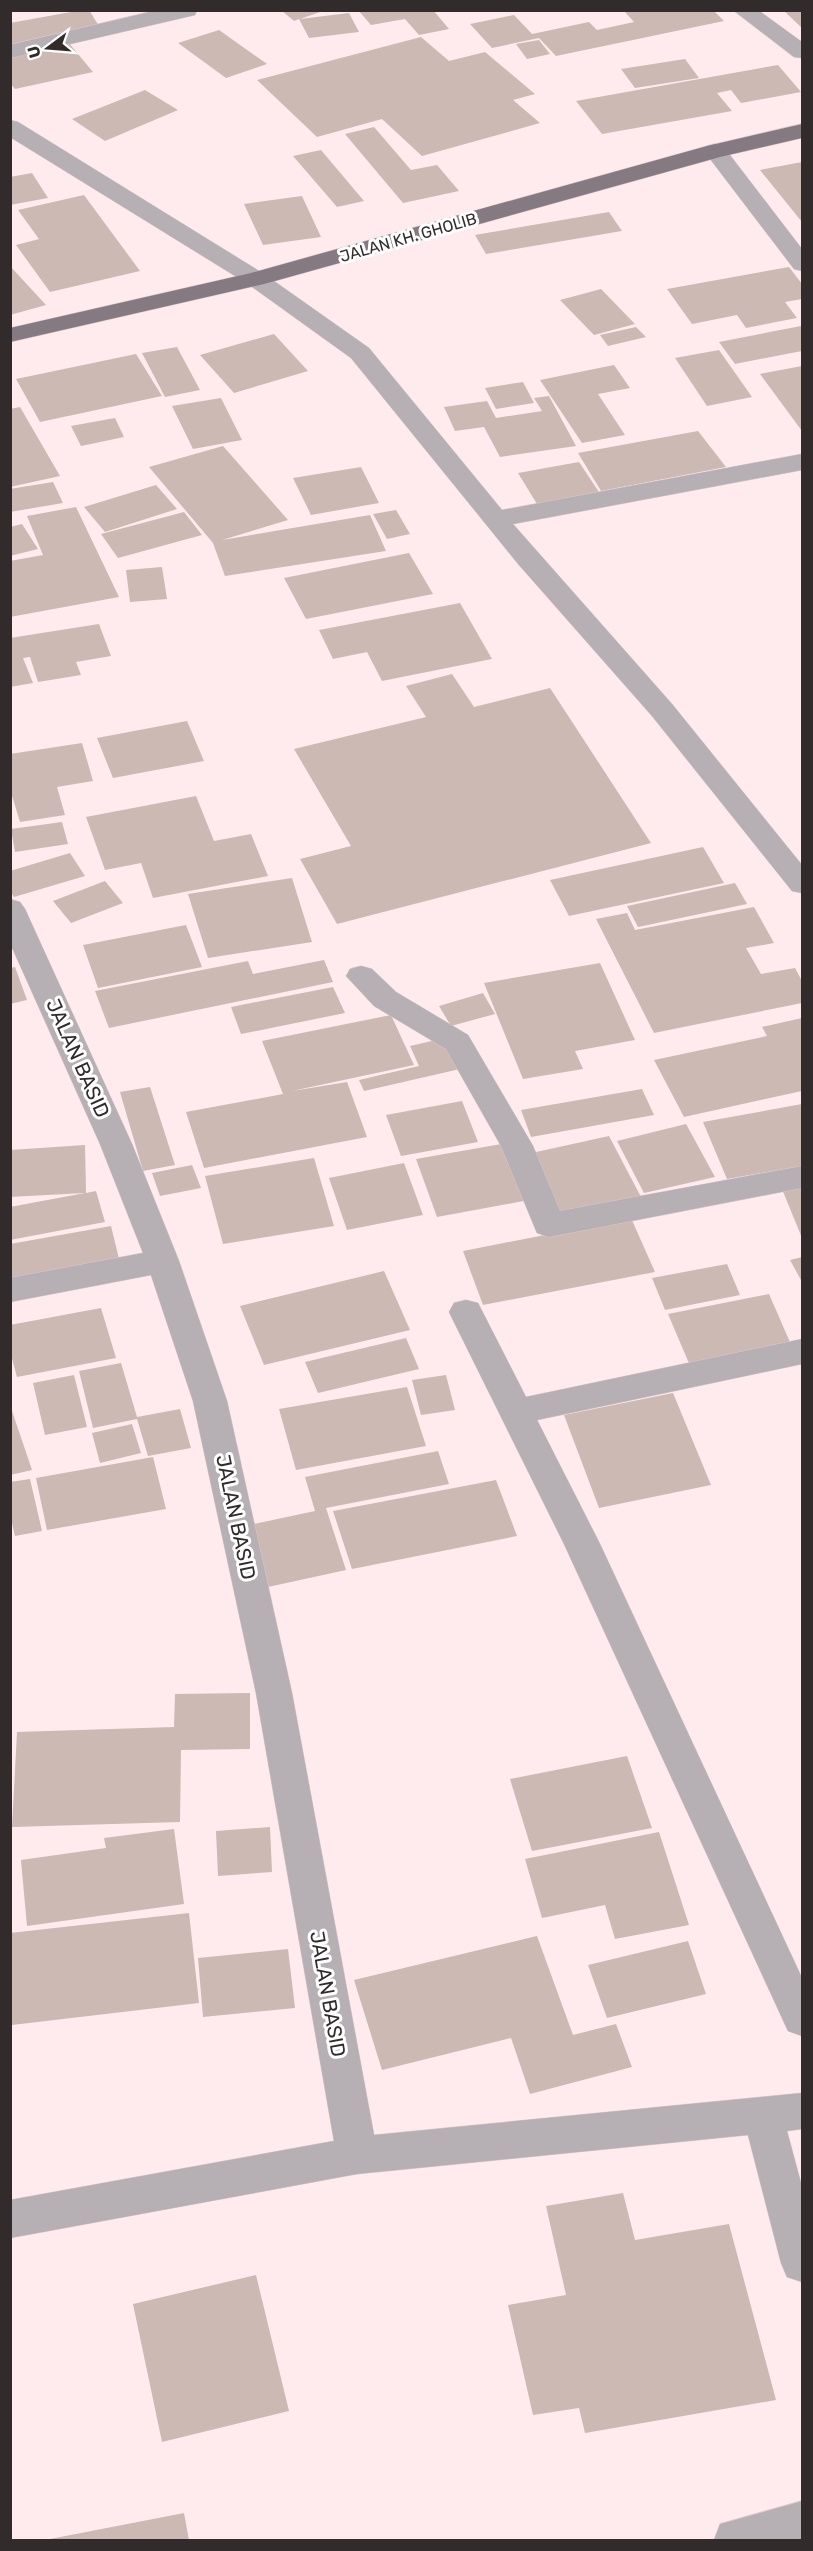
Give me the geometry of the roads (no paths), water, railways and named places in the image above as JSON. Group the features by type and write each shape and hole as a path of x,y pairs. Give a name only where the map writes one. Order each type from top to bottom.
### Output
{"main road":[{"name":"JALAN KH. GHOLIB","path":"10,335 256,279 716,151 802,131"}],"street":[{"path":"10,52 187,10"},
{"path":"743,10 802,52"},
{"path":"10,127 148,210 256,279 360,353 495,519 663,710 802,884"},
{"path":"716,151 802,264"},
{"path":"495,519 802,462"},
{"name":"JALAN BASID","path":"10,909 116,1144 163,1261 210,1401 274,1693 357,2155"},
{"path":"361,976 385,999 457,1042 517,1146 549,1225 802,1177"},
{"path":"10,1290 163,1261"},
{"path":"466,1312 587,1554 802,2019"},
{"path":"516,1412 802,1351"},
{"path":"10,2219 357,2155 802,2111"},
{"path":"763,2116 802,2263"},
{"path":"736,2541 802,2523"}]}
